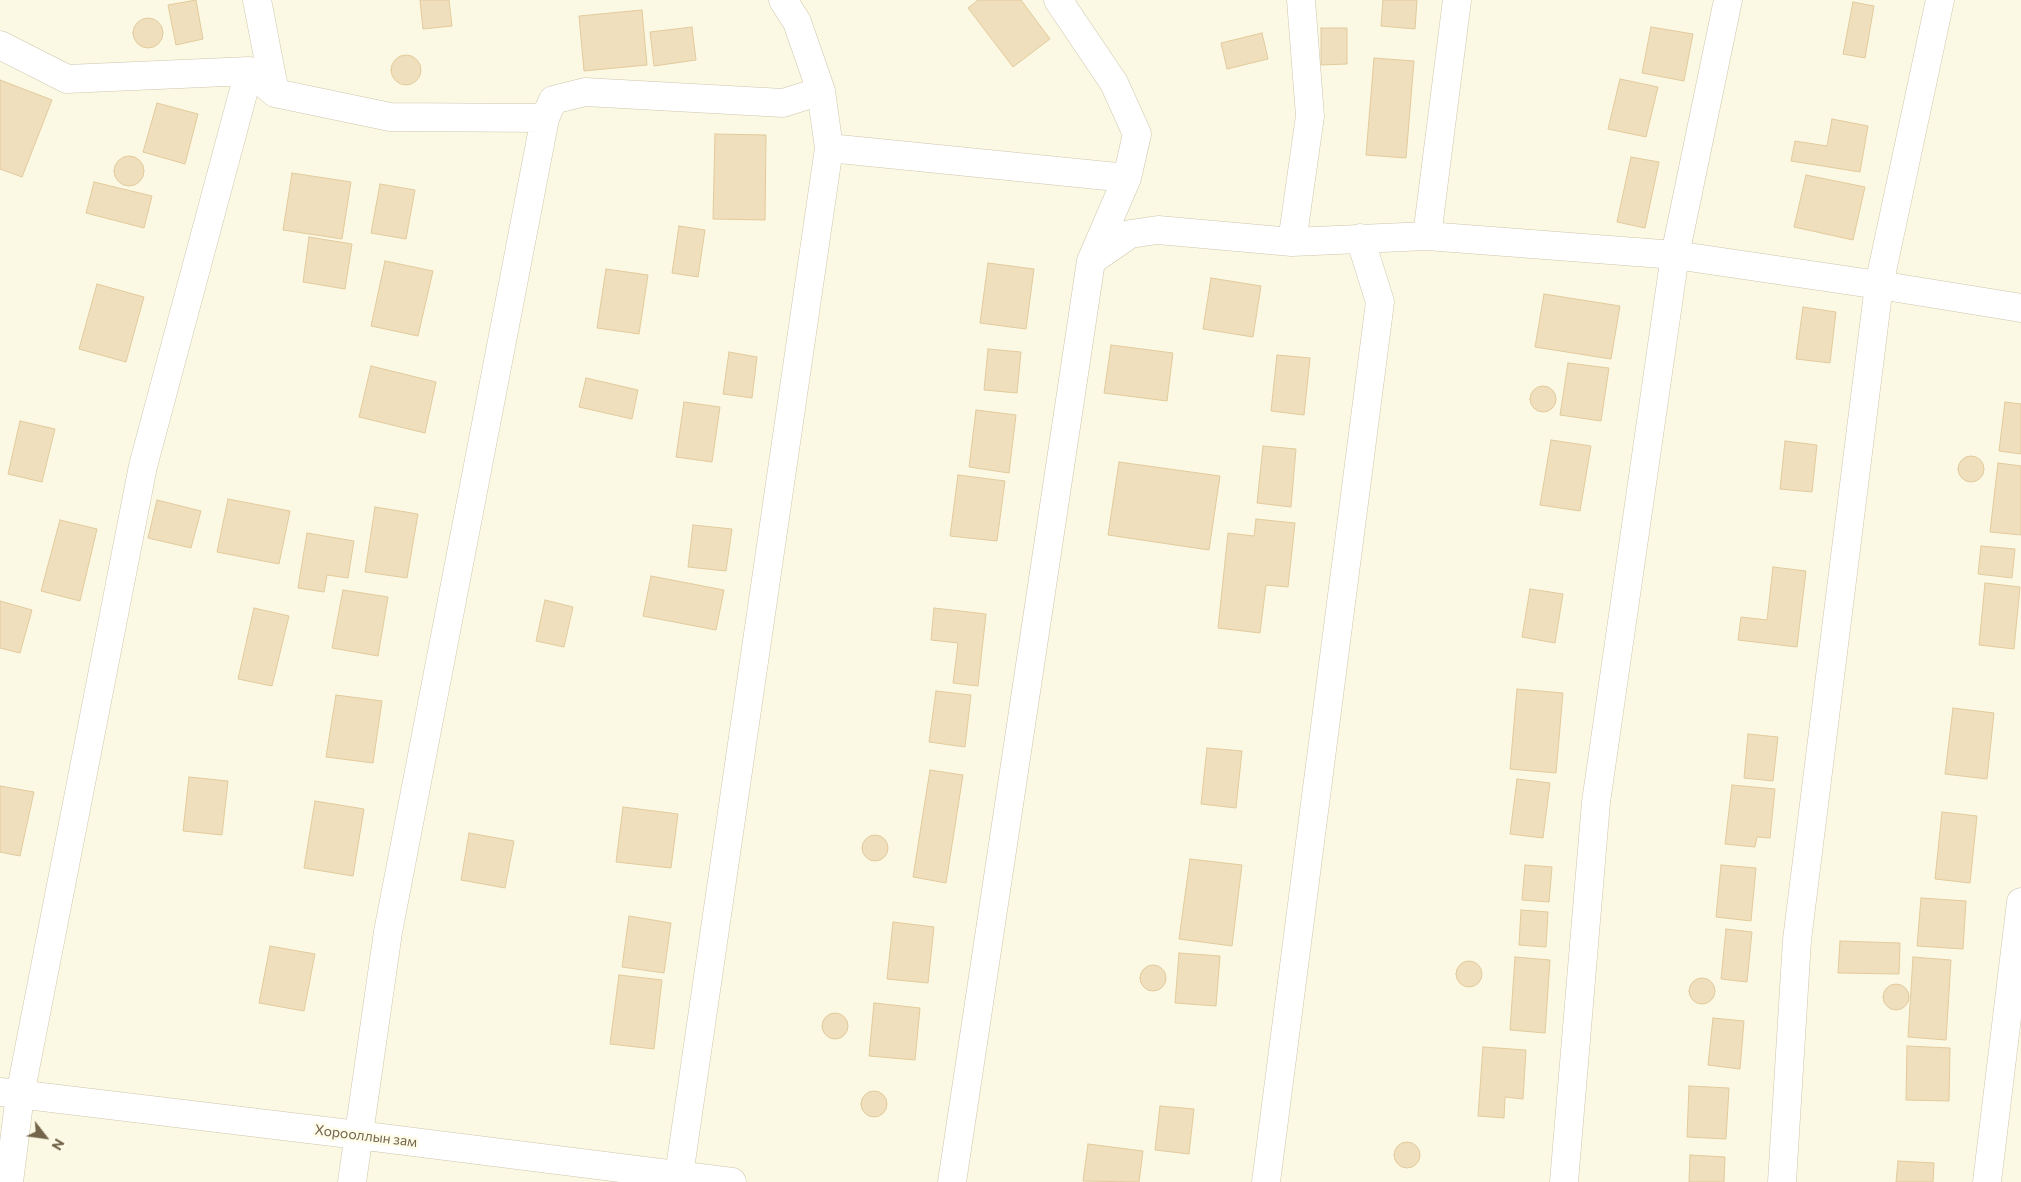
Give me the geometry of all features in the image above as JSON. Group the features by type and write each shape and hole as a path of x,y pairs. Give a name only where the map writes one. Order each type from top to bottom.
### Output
{"street":[{"path":"257,0 275,93"},
{"path":"679,1179 829,148 821,91 797,22 783,0"},
{"path":"952,1182 1091,261 1126,178 1137,134 1114,83 1058,0"},
{"path":"1292,242 1310,116 1301,0"},
{"path":"1427,236 1457,0"},
{"path":"1564,1182 1596,802 1675,255 1728,0"},
{"path":"1782,1182 1797,940 1879,285 1940,0"},
{"path":"1,40 67,79 249,71 275,93 390,117 545,118"},
{"path":"9,1182 10,1094 142,466 249,71"},
{"path":"352,1182 388,932 545,118 554,100 585,92 783,103 821,91"},
{"path":"829,148 1126,178"},
{"path":"1091,261 1130,234 1158,230 1292,242 1427,236 1675,255 2021,308"},
{"path":"1266,1182 1380,302 1360,238"},
{"path":"1987,1182 2021,902"},
{"name":"Хорооллын зам","path":"10,1094 358,1134 679,1179 732,1182"}],"building":[{"path":"196,0 203,39 176,45 168,5"},
{"path":"420,0 449,0 452,26 423,29"},
{"path":"978,0 1021,0 1050,39 1013,67 968,8"},
{"path":"1383,0 1417,0 1415,29 1381,26"},
{"path":"1853,2 1874,6 1865,58 1843,54"},
{"path":"642,10 647,65 584,71 579,16"},
{"path":"148,18 159,22 163,33 159,44 148,48 137,44 133,33 137,22"},
{"path":"692,27 696,60 654,66 650,32"},
{"path":"1651,27 1693,34 1684,81 1642,73"},
{"path":"1321,28 1347,28 1347,64 1321,65"},
{"path":"1262,33 1268,59 1227,69 1221,43"},
{"path":"406,55 417,59 421,70 417,81 406,85 395,81 391,70 395,59"},
{"path":"1374,58 1414,61 1406,158 1366,155"},
{"path":"1620,79 1658,87 1646,137 1608,129"},
{"path":"0,80 52,100 22,177 0,169"},
{"path":"157,103 198,114 185,164 143,152"},
{"path":"1832,119 1868,126 1860,172 1791,161 1795,141 1827,146"},
{"path":"715,134 766,135 765,220 713,219"},
{"path":"129,156 140,160 144,171 140,182 129,186 118,182 114,171 118,160"},
{"path":"1631,157 1659,162 1645,228 1617,222"},
{"path":"292,173 351,182 342,239 283,230"},
{"path":"1806,175 1865,187 1853,240 1794,227"},
{"path":"94,182 152,196 144,228 86,213"},
{"path":"380,184 415,190 406,239 371,233"},
{"path":"679,226 705,230 698,277 672,273"},
{"path":"309,237 352,244 345,289 303,282"},
{"path":"385,261 433,271 418,336 371,326"},
{"path":"988,263 1034,269 1026,329 980,323"},
{"path":"606,269 648,275 639,334 597,328"},
{"path":"1211,278 1261,286 1253,337 1203,329"},
{"path":"97,284 144,297 126,362 79,349"},
{"path":"1544,294 1620,306 1611,359 1535,347"},
{"path":"1803,307 1836,312 1830,363 1796,359"},
{"path":"1111,345 1173,353 1167,401 1104,393"},
{"path":"988,349 1021,352 1017,393 984,390"},
{"path":"729,352 757,357 752,398 723,394"},
{"path":"1277,355 1310,358 1304,415 1271,411"},
{"path":"1568,363 1609,368 1601,421 1560,415"},
{"path":"371,366 436,382 425,433 359,417"},
{"path":"586,378 638,390 632,419 579,407"},
{"path":"1543,386 1552,390 1556,399 1552,408 1543,412 1534,408 1530,399 1534,390"},
{"path":"684,402 720,407 712,462 676,457"},
{"path":"2005,402 2021,404 2021,454 1999,451"},
{"path":"976,410 1016,415 1009,473 969,467"},
{"path":"20,421 55,429 42,482 8,474"},
{"path":"1551,440 1591,446 1580,511 1540,505"},
{"path":"1785,441 1817,445 1812,492 1780,489"},
{"path":"1263,446 1296,449 1291,507 1257,503"},
{"path":"1971,456 1980,460 1984,469 1980,478 1971,482 1962,478 1958,469 1962,460"},
{"path":"1119,462 1220,476 1209,550 1108,535"},
{"path":"1998,463 2021,466 2021,535 1990,532"},
{"path":"958,475 1005,481 997,541 950,536"},
{"path":"228,499 290,511 279,564 217,552"},
{"path":"157,500 201,511 191,548 148,538"},
{"path":"375,507 418,514 407,578 365,572"},
{"path":"1256,519 1295,523 1288,587 1266,585 1260,633 1218,628 1228,533 1254,536"},
{"path":"60,520 97,529 80,601 41,591"},
{"path":"693,525 732,529 726,571 688,567"},
{"path":"307,533 354,541 348,578 327,575 324,592 298,588"},
{"path":"1981,546 2015,549 2012,578 1978,574"},
{"path":"1773,567 1806,571 1797,647 1738,640 1741,617 1767,620"},
{"path":"651,576 724,590 716,630 643,616"},
{"path":"1985,583 2020,587 2014,649 1979,645"},
{"path":"1530,589 1563,594 1555,643 1522,637"},
{"path":"343,590 388,597 378,656 332,648"},
{"path":"545,600 573,607 564,647 536,641"},
{"path":"0,601 32,610 20,653 0,648"},
{"path":"254,608 289,616 272,686 238,679"},
{"path":"934,608 986,614 978,686 953,683 958,643 931,640"},
{"path":"1517,689 1563,693 1556,773 1510,769"},
{"path":"936,691 971,695 965,747 929,742"},
{"path":"336,695 382,701 373,763 326,757"},
{"path":"1953,708 1994,713 1987,779 1945,774"},
{"path":"1748,734 1778,737 1773,781 1744,778"},
{"path":"1207,748 1242,751 1236,808 1201,804"},
{"path":"930,770 963,775 946,883 913,877"},
{"path":"189,777 228,781 222,835 183,831"},
{"path":"1517,779 1550,783 1543,838 1510,834"},
{"path":"1732,785 1775,789 1770,838 1757,837 1755,847 1725,844"},
{"path":"0,786 34,792 20,856 0,852"},
{"path":"315,801 364,809 353,876 304,868"},
{"path":"623,807 678,814 671,868 616,862"},
{"path":"1942,812 1977,816 1970,883 1935,879"},
{"path":"469,833 514,841 505,888 461,880"},
{"path":"875,835 884,839 888,848 884,857 875,861 866,857 862,848 866,839"},
{"path":"1190,859 1242,865 1232,946 1179,939"},
{"path":"1525,865 1552,867 1549,902 1522,900"},
{"path":"1721,865 1756,868 1751,921 1716,917"},
{"path":"1921,898 1966,901 1963,949 1917,946"},
{"path":"1521,910 1548,912 1546,947 1519,945"},
{"path":"629,916 671,923 664,973 622,967"},
{"path":"893,922 934,927 928,983 887,979"},
{"path":"1726,929 1752,932 1747,982 1721,979"},
{"path":"1840,941 1900,943 1899,974 1838,973"},
{"path":"270,946 315,954 304,1011 259,1003"},
{"path":"1179,953 1220,956 1216,1006 1175,1003"},
{"path":"1515,957 1550,960 1545,1033 1510,1030"},
{"path":"1913,957 1951,960 1946,1040 1908,1037"},
{"path":"1469,961 1478,965 1482,974 1478,983 1469,987 1460,983 1456,974 1460,965"},
{"path":"1153,965 1162,969 1166,978 1162,987 1153,991 1144,987 1140,978 1144,969"},
{"path":"619,975 662,980 654,1049 610,1044"},
{"path":"1702,978 1711,982 1715,991 1711,1000 1702,1004 1693,1000 1689,991 1693,982"},
{"path":"1896,984 1905,988 1909,997 1905,1006 1896,1010 1887,1006 1883,997 1887,988"},
{"path":"874,1003 920,1008 915,1060 869,1056"},
{"path":"835,1013 844,1017 848,1026 844,1035 835,1039 826,1035 822,1026 826,1017"},
{"path":"1713,1018 1744,1021 1740,1069 1708,1065"},
{"path":"1907,1046 1950,1048 1949,1101 1906,1100"},
{"path":"1483,1047 1526,1050 1523,1099 1505,1097 1504,1118 1478,1116"},
{"path":"1689,1086 1729,1088 1726,1139 1687,1137"},
{"path":"874,1091 883,1095 887,1104 883,1113 874,1117 865,1113 861,1104 865,1095"},
{"path":"1160,1106 1194,1109 1189,1154 1155,1150"},
{"path":"1407,1142 1416,1146 1420,1155 1416,1164 1407,1168 1398,1164 1394,1155 1398,1146"},
{"path":"1088,1144 1143,1151 1139,1182 1083,1181"},
{"path":"1690,1155 1725,1157 1724,1182 1689,1182"},
{"path":"1898,1161 1934,1163 1933,1182 1896,1182"}]}
